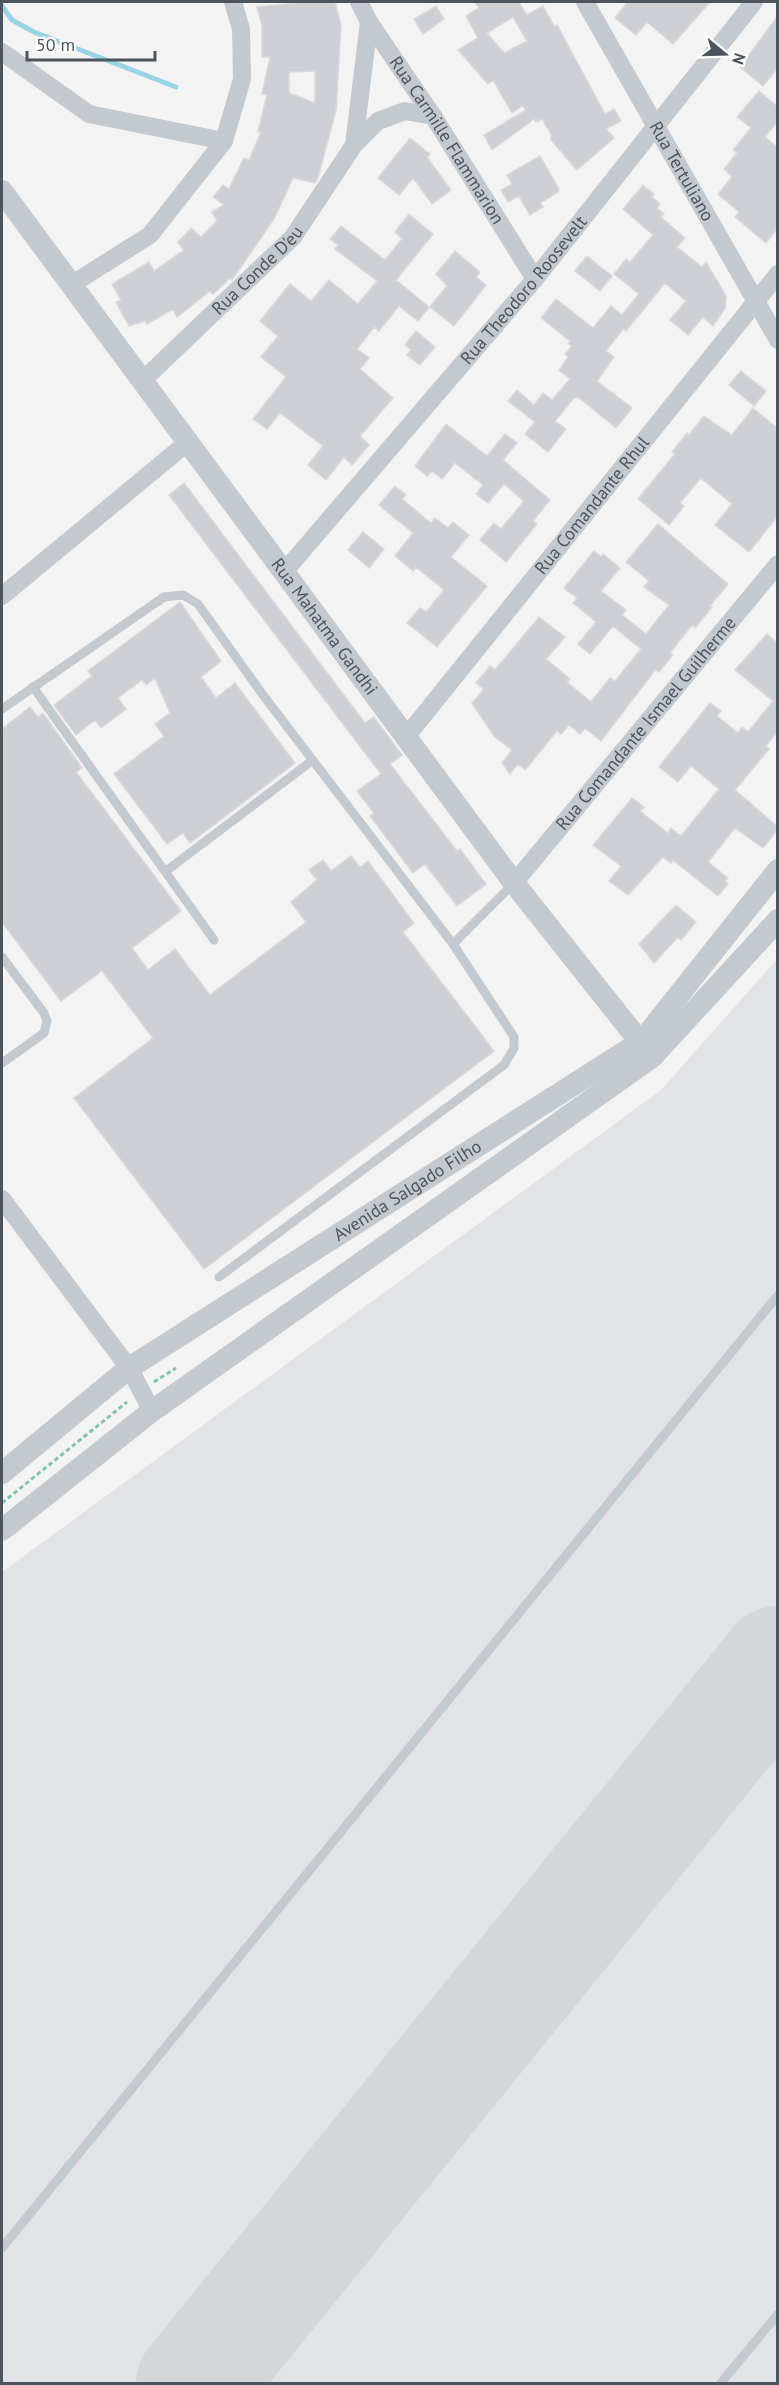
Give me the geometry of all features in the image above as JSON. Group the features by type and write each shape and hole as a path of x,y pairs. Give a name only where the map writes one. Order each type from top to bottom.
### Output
{"street":[{"path":"71,285 150,235 224,141 242,79 241,29 233,2"},
{"name":"Rua Carmille Flammarion","path":"359,2 369,22 433,116 535,279"},
{"name":"Rua Tertuliano","path":"585,2 777,340"},
{"name":"Rua Theodoro Roosevelt","path":"284,572 535,279 754,2"},
{"name":"Rua Conde D'eu","path":"354,145 369,22"},
{"path":"2,52 89,114 224,141"},
{"name":"Rua Conde D'eu","path":"142,381 293,237 354,145 378,120 405,111 433,116"},
{"name":"Rua Mahatma Gandhi","path":"2,191 514,882 647,1049"},
{"name":"Rua Comandante Rhul","path":"406,737 777,274"},
{"path":"2,596 188,442"},
{"name":"Rua Comandante Ismael Guilherme","path":"514,882 777,564"},
{"name":"Avenida Salgado Filho","path":"647,1049 777,870"},
{"name":"Avenida Salgado Filho","path":"2,1473 129,1368 647,1049 777,920"},
{"path":"2,1530 152,1412 647,1049"},
{"path":"2,1199 129,1368 152,1412"}],"lane":[{"path":"2,710 164,597 183,596 198,604 453,944 513,1037 514,1048 504,1065 219,1277"},
{"path":"33,687 214,940"},
{"path":"166,871 313,760"},
{"path":"453,944 514,882"},
{"path":"2,957 44,1013 47,1021 44,1033 2,1063"},
{"path":"2,2248 777,1295"},
{"path":"720,2384 777,2314"}],"shaded area":[{"path":"777,959 777,2383 2,2383 2,1572 661,1090"}],"building":[{"path":"335,2 341,25 336,110 318,178 315,183 293,178 274,219 232,280 230,278 213,294 210,291 177,317 173,309 147,324 145,321 129,326 116,302 121,300 112,284 149,262 154,271 184,250 178,242 191,228 201,237 217,221 212,212 224,205 213,197 223,185 229,189 244,158 249,160 261,132 258,132 267,95 262,94 270,57 262,57 262,26 257,7","holes":["315,71 315,103 289,93 289,72"]},
{"path":"475,2 519,2 527,15 543,6 554,26 557,25 605,114 614,109 621,121 606,129 614,138 577,170 551,140 551,134 542,119 536,122 534,119 492,150 484,135 526,110 522,106 512,113 493,80 488,84 458,50 478,38 466,16 479,8","holes":["513,17 527,41 504,53 487,33"]},
{"path":"628,2 710,2 673,44 647,22 636,35 615,18"},
{"path":"436,6 444,19 423,34 414,19"},
{"path":"777,17 777,69 763,86 740,67"},
{"path":"759,91 777,106 777,122 765,137 777,147 777,229 766,243 735,217 739,212 718,194 732,177 724,169 737,153 733,150 751,128 737,117"},
{"path":"410,138 430,154 427,157 451,190 432,204 413,178 399,195 378,178"},
{"path":"540,156 559,189 558,192 540,203 543,207 530,215 519,196 508,202 501,190 512,184 507,175"},
{"path":"643,185 654,194 652,197 660,204 657,208 664,214 661,217 685,238 677,247 702,267 706,262 726,296 725,309 713,326 703,317 688,335 670,320 686,301 665,283 626,331 623,329 606,351 614,357 597,381 632,408 616,428 578,397 574,398 555,421 566,429 548,452 525,434 535,422 508,401 517,390 534,405 543,393 552,400 570,379 559,370 568,357 565,354 572,346 568,343 570,341 541,318 556,299 593,328 611,306 622,315 639,294 614,274 626,259 630,262 653,235 623,209"},
{"path":"409,214 433,234 396,280 429,307 418,321 399,306 379,331 374,327 357,349 369,358 360,369 393,398 360,436 369,445 352,465 344,457 326,480 308,465 323,446 280,413 267,429 253,419 286,377 261,357 278,336 260,321 290,284 311,301 329,280 358,304 377,281 335,249 338,245 330,239 341,226 385,260 402,239 395,232"},
{"path":"455,251 480,272 476,277 486,285 454,326 430,307 447,286 436,274"},
{"path":"587,256 612,276 600,291 575,271"},
{"path":"416,331 435,347 420,365 407,355 411,350 405,345"},
{"path":"741,371 766,391 754,406 729,385"},
{"path":"753,408 777,428 777,517 749,552 715,525 732,504 701,478 680,503 684,506 669,525 638,499 675,454 672,452 687,433 689,435 704,416 732,435"},
{"path":"446,424 487,456 505,434 517,443 503,460 550,500 533,521 537,524 506,562 480,540 494,523 501,529 524,501 504,484 488,503 476,494 483,485 455,463 442,479 432,471 427,476 415,466"},
{"path":"184,483 365,723 374,717 402,755 390,764 457,851 460,849 486,884 457,906 425,864 413,873 370,816 374,813 357,791 381,774 169,495"},
{"path":"395,486 406,495 402,499 431,523 435,518 448,528 453,522 469,535 451,557 487,586 437,647 407,623 420,608 426,612 444,590 416,567 413,571 395,556 413,533 379,505"},
{"path":"658,524 728,584 696,627 692,625 670,653 673,655 659,672 655,670 601,741 585,728 580,734 569,725 561,734 557,731 525,770 518,764 510,774 502,763 512,750 495,737 472,703 484,689 476,683 490,666 495,670 539,617 565,637 546,659 570,679 567,682 591,702 610,678 615,681 641,649 613,626 590,654 578,644 596,622 573,603 577,598 564,588 594,551 601,557 603,554 620,568 601,591 626,610 622,615 646,634 669,605 644,587 649,581 626,562"},
{"path":"363,532 384,549 369,568 348,550"},
{"path":"180,602 221,661 201,677 216,698 235,683 295,763 190,843 183,833 167,844 114,774 164,736 155,724 170,713 155,678 146,685 142,680 118,698 126,709 101,728 95,720 76,735 54,705 92,676 88,671"},
{"path":"767,634 777,643 777,732 766,746 769,749 735,790 777,826 777,830 763,848 735,828 708,862 728,878 725,881 728,884 718,896 673,860 671,863 663,857 628,895 609,881 621,866 593,845 632,798 644,807 640,811 668,833 671,828 681,836 719,789 691,766 678,782 659,767 710,703 721,711 717,716 738,733 742,727 748,732 773,701 735,670"},
{"path":"30,707 38,717 43,713 82,768 76,772 181,911 132,948 148,970 175,949 210,995 306,922 291,902 317,880 309,870 323,860 331,871 351,856 360,867 368,861 414,923 403,932 494,1051 204,1269 74,1098 153,1038 102,971 61,1001 2,922 2,729"},
{"path":"676,905 696,922 681,940 678,937 654,963 639,944"}],"waterway":[{"path":"2,6 12,20 34,32 176,87"}],"taxiway":[{"path":"741,1708 778,1737"}],"runway":[{"path":"194,2384 778,1664"}]}
